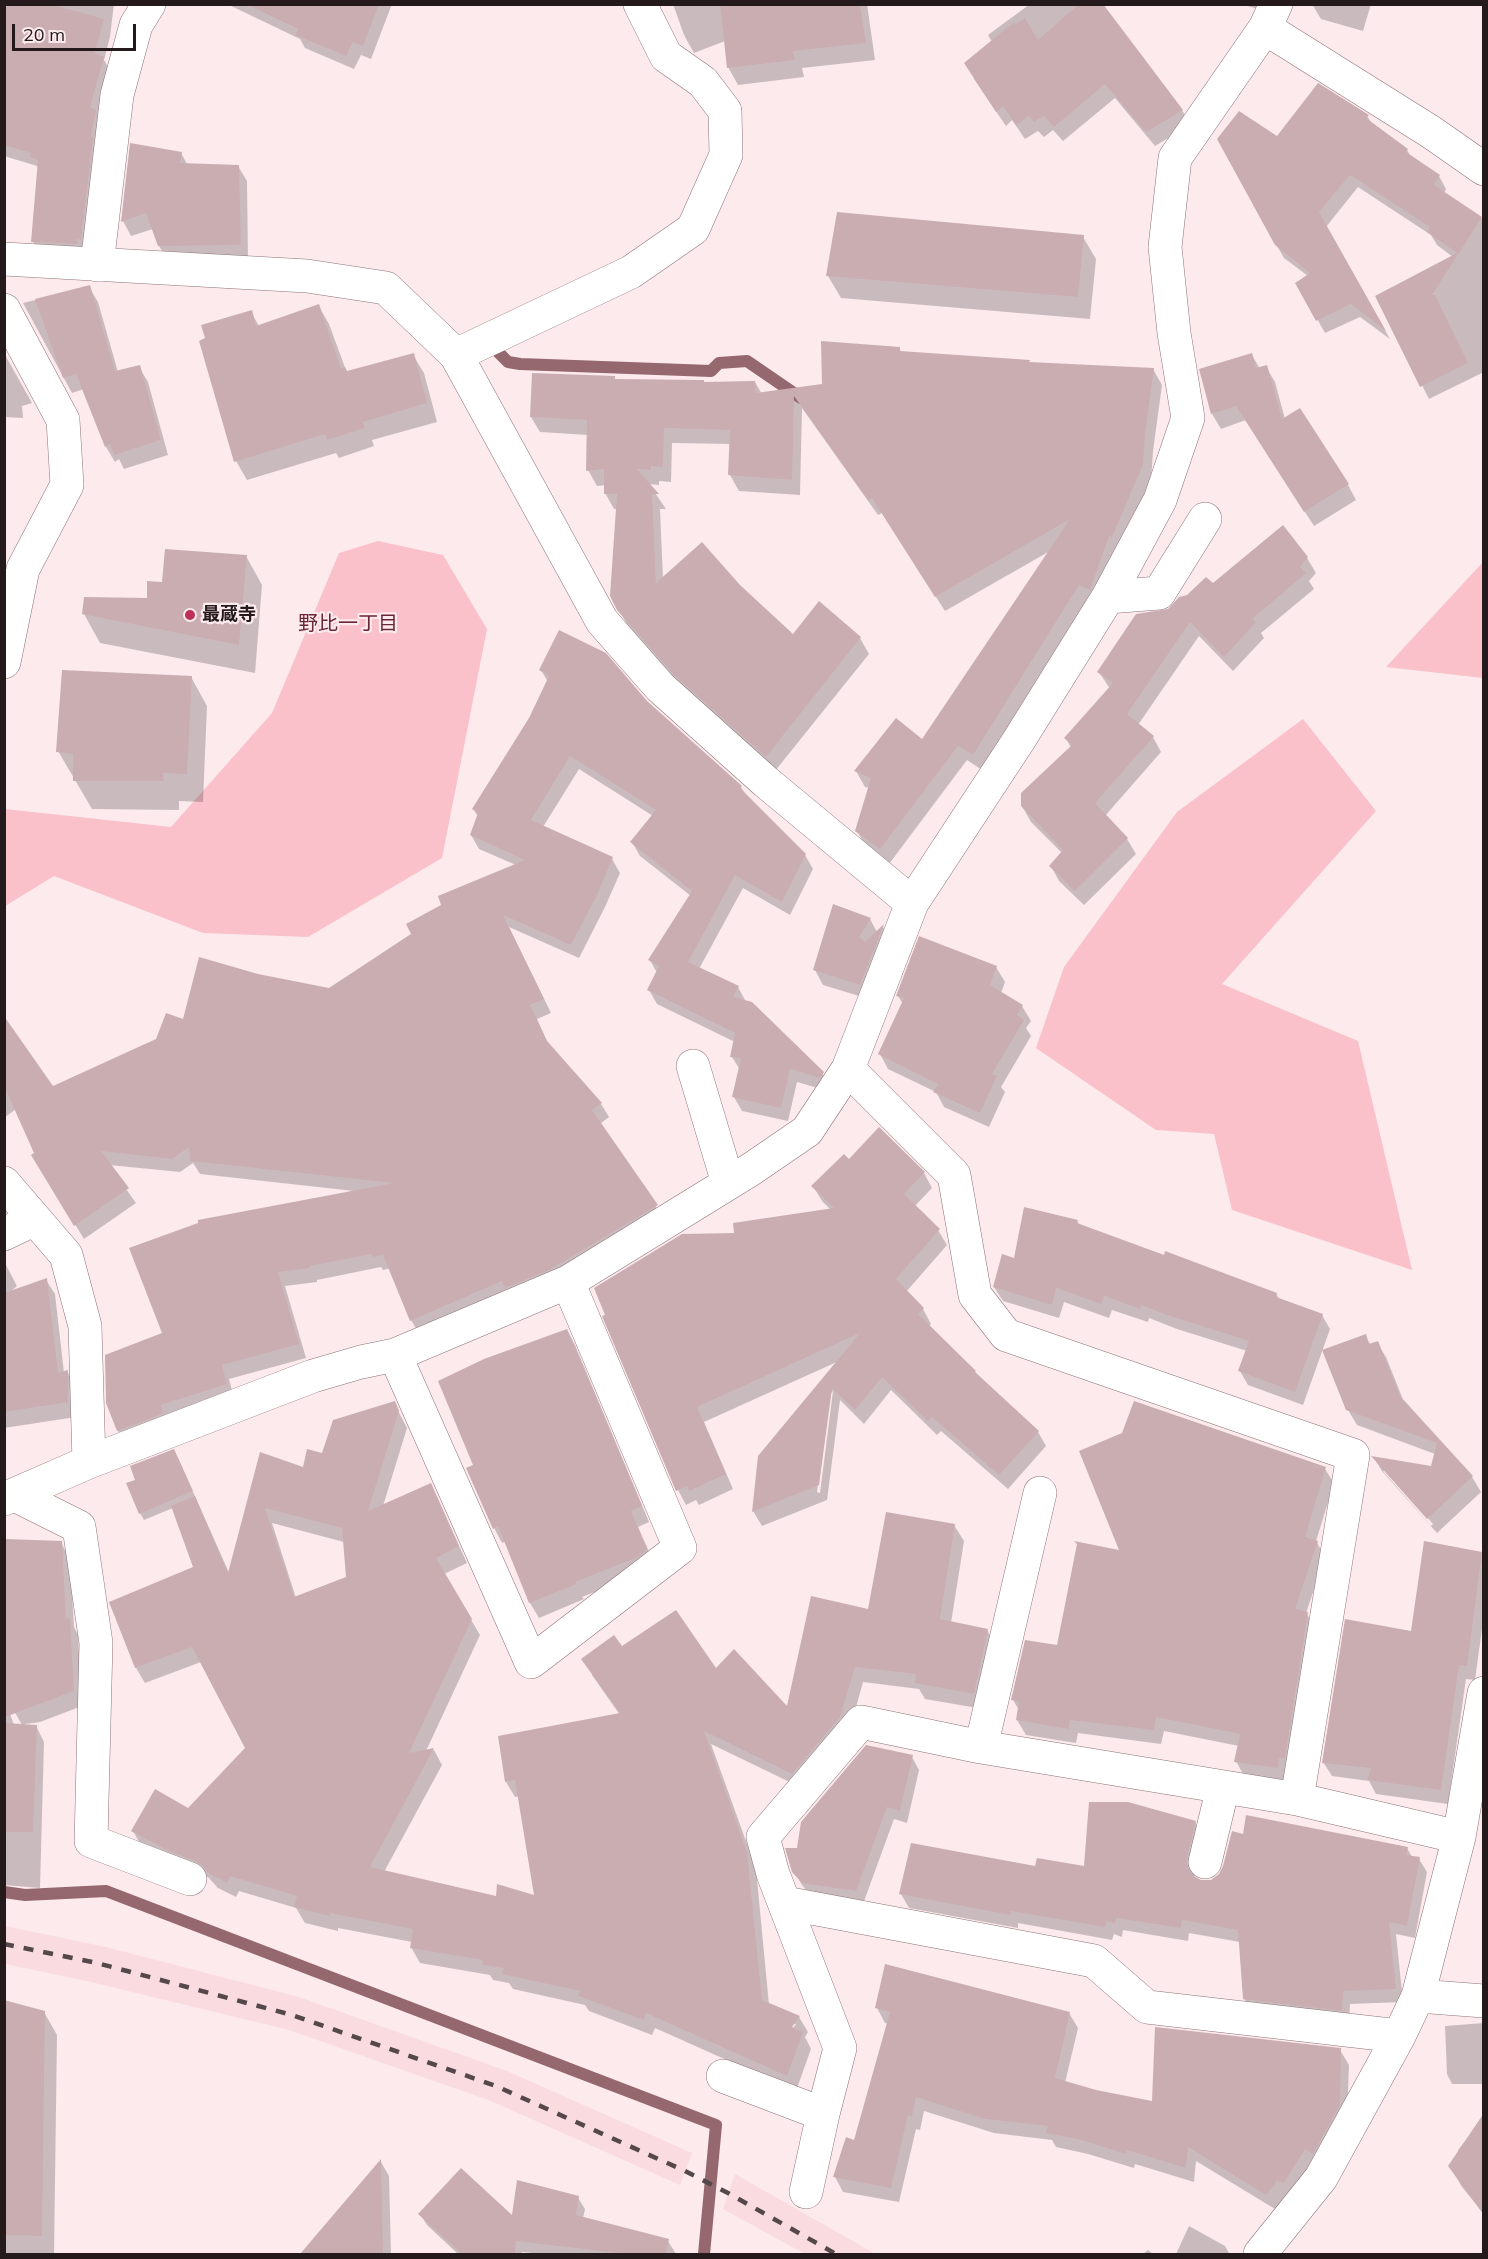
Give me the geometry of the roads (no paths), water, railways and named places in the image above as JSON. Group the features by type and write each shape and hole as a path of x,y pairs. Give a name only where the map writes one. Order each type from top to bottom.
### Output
{"street":[{"path":"97,265 117,94 136,25 149,4"},
{"path":"456,355 631,272 693,229 726,155 725,111 703,82 666,57 640,4"},
{"path":"10,1497 89,1462 313,1376 394,1355 568,1282 807,1131 848,1069 912,903 1019,740 1108,597 1160,500 1188,418 1174,333 1164,247 1175,158 1270,16 1484,169"},
{"path":"4,259 307,276 386,288 456,355 602,621 660,687 766,782 912,903"},
{"path":"4,310 63,420 67,485 23,569 4,662"},
{"path":"1108,597 1160,592 1205,519"},
{"path":"693,1066 728,1183"},
{"path":"848,1069 954,1175 975,1295 1006,1335 1353,1455 1297,1800"},
{"path":"4,1183 66,1255 85,1326 89,1462"},
{"path":"4,1234 35,1219"},
{"path":"394,1355 531,1662 680,1548 568,1282"},
{"path":"981,1747 1040,1493"},
{"path":"10,1497 79,1527 96,1643 91,1841 190,1879"},
{"path":"1260,2254 1321,2178 1399,2036 1418,1996 1459,1837 1484,1693"},
{"path":"806,2192 840,2048 773,1874 763,1837 861,1722 981,1747 1297,1800 1459,1837"},
{"path":"1205,1862 1223,1787"},
{"path":"785,1903 1094,1961 1147,2007 1399,2036"},
{"path":"1418,1996 1484,2001"},
{"path":"723,2076 823,2114"}],"waterway":[{"path":"498,352 508,362 520,364 711,371 719,363 747,361 801,398"},
{"path":"4,1892 25,1895 106,1891 716,2125 704,2254"}],"railway":[{"path":"4,1944 97,1963 292,2015 496,2086 685,2171 836,2254"}],"place":[{"name":"最蔵寺","path":"190,615"}],"district":[{"name":"野比一丁目","path":"348,624"}]}
